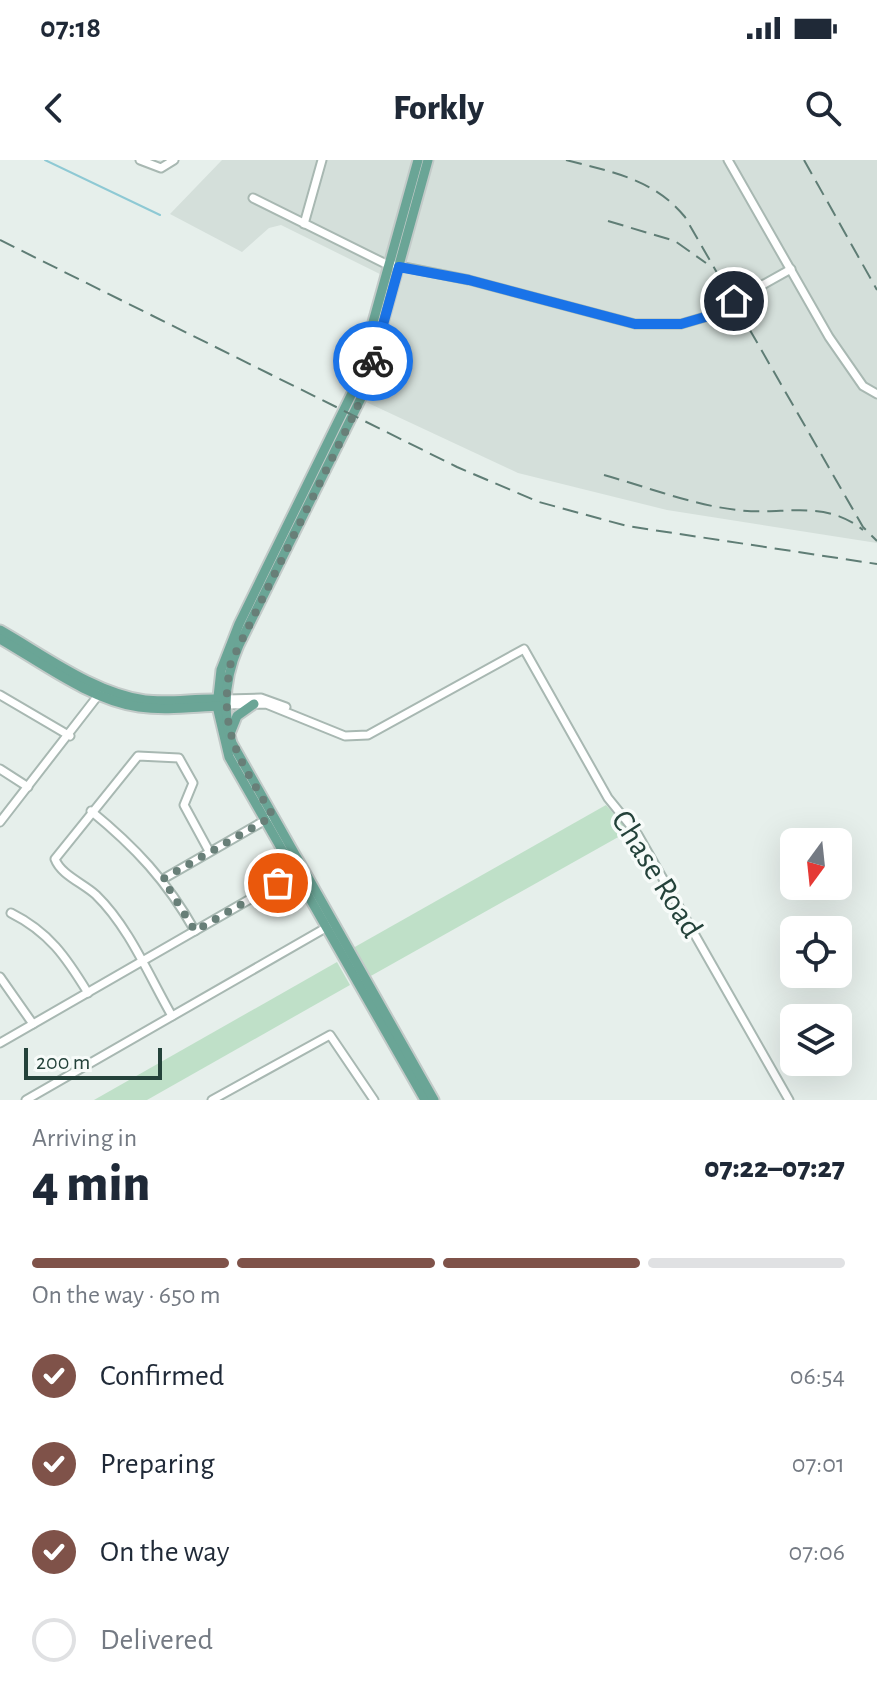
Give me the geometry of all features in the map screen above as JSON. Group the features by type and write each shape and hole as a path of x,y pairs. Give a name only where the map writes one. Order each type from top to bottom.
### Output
{"main road":[{"path":"395,266 418,160"},
{"path":"269,818 229,757 221,702 221,670 239,624 349,401 376,334 428,160"},
{"path":"0,630 101,691"},
{"path":"0,639 101,691 153,701 221,702"},
{"path":"221,702 230,738 269,818 425,1100"},
{"path":"230,738 233,722 254,704"},
{"path":"330,926 434,1100"}],"street":[{"path":"140,160 161,168 174,160"},
{"path":"304,224 322,160"},
{"path":"728,160 853,373 863,386 877,394"},
{"path":"253,198 395,266 655,326 705,317 791,269"},
{"name":"Chase Road","path":"298,715 345,736 368,735 524,649 608,798 638,835 789,1100"},
{"path":"0,822 70,736 101,691"},
{"path":"0,695 70,736"},
{"path":"221,702 261,698 276,702 298,715"},
{"path":"221,702 254,704 298,715"},
{"path":"172,1016 104,905 58,868 55,859 138,756 179,758 193,783 184,805 209,851"},
{"path":"0,769 28,787"},
{"path":"91,811 137,849 163,879 195,931"},
{"path":"163,879 269,818"},
{"path":"0,1043 278,883"},
{"path":"11,913 44,932 64,953 88,993"},
{"path":"26,1100 330,926"},
{"path":"0,977 33,1024"},
{"path":"212,1100 330,1035 374,1100"}],"shaded area":[{"path":"222,160 877,160 877,543 667,510 518,473 366,402 398,283 281,225 269,228 242,252 170,214"}],"green space":[{"path":"606,805 629,831 369,977 353,948"},
{"path":"337,962 350,985 147,1100 94,1100"}],"waterway":[{"path":"45,160 160,215"}],"railway":[{"path":"566,160 616,173 646,185 673,204 685,217 863,527 877,541"},
{"path":"804,160 877,290"},
{"path":"608,221 675,241 706,263"},
{"path":"0,240 457,467 539,502 627,526 877,564"},
{"path":"604,475 720,508 833,514 863,530"}],"way so far":[{"path":"278,883 195,931 163,879 273,816 230,738 226,699 231,662 357,408 373,361"}],"route":[{"path":"373,361 399,267 443,278 469,280 635,324 681,324 705,317 734,301"}]}
